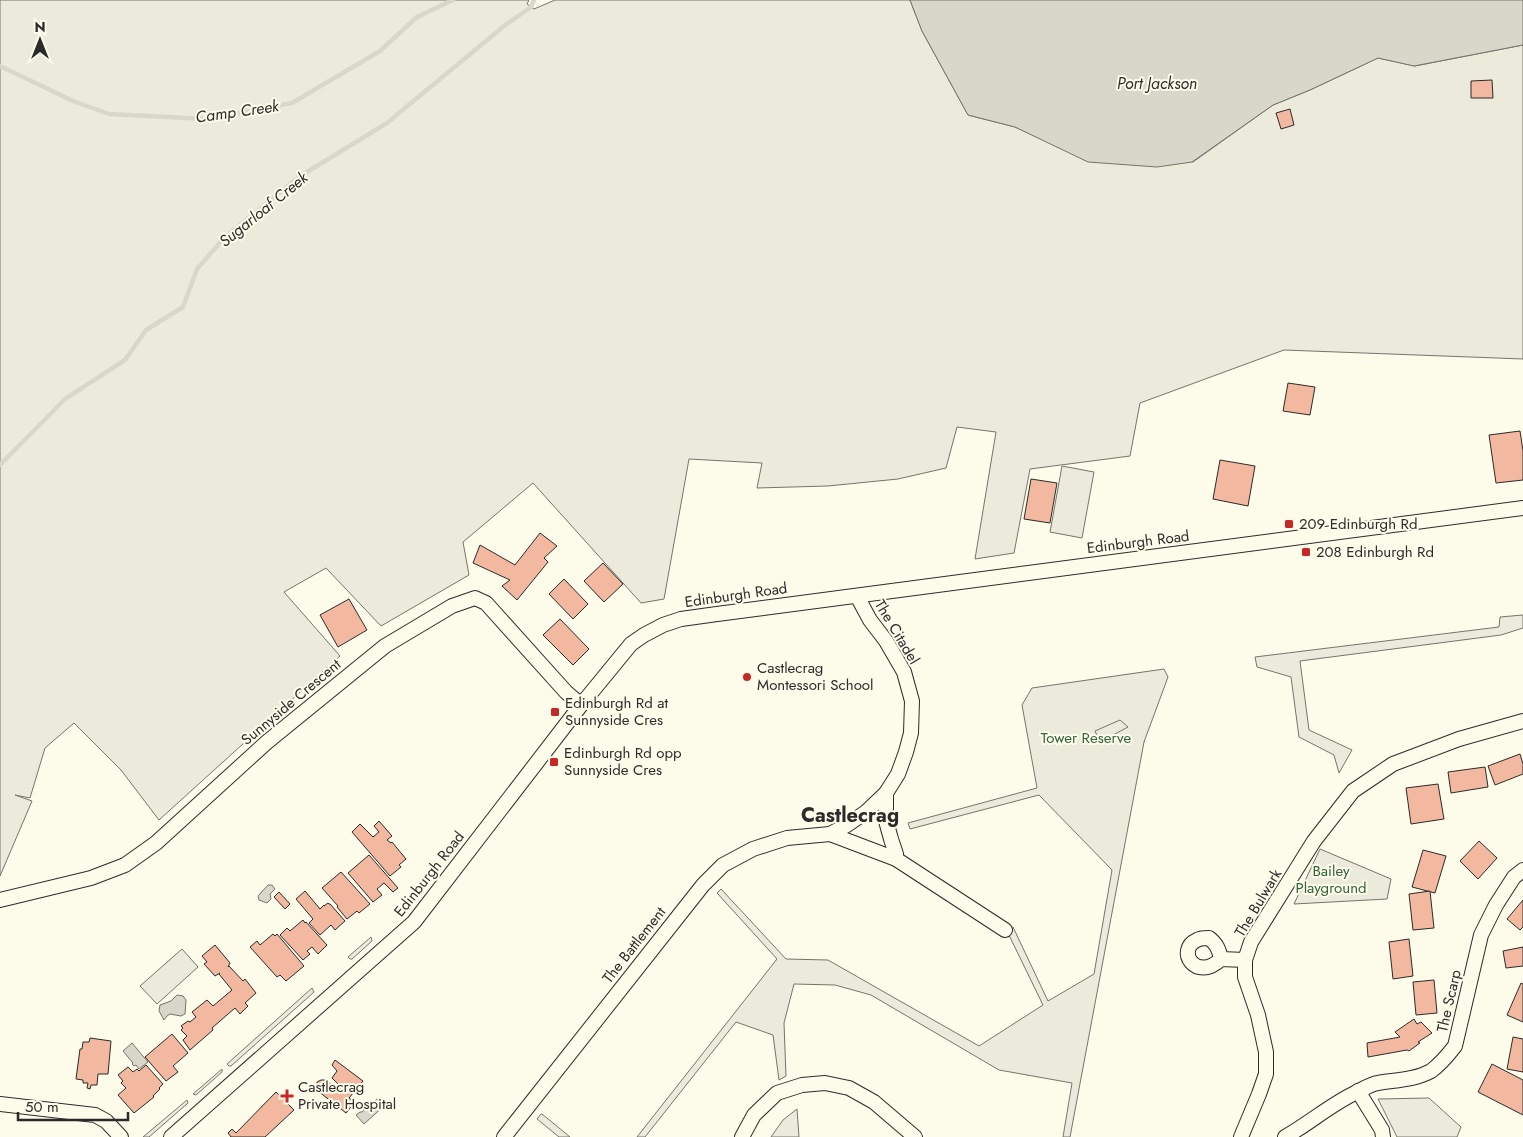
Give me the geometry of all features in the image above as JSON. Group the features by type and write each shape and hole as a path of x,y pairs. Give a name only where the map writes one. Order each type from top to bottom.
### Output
{"street":[{"name":"Edinburgh Road","path":"172,1137 414,922 581,705 631,644 663,625 681,619 708,615 1523,508"},
{"name":"The Citadel","path":"857,596 870,620 886,641 904,672 912,701 911,733 906,752 898,774 886,793"},
{"name":"Sunnyside Crescent","path":"0,900 91,878 124,866 156,843 267,742 385,646 452,606 474,598 486,603 566,692 581,705"},
{"name":"The Bulwark","path":"1241,1137 1266,1074 1266,1052 1258,1015 1245,977 1245,960 1251,942 1314,841 1353,791 1393,764 1459,739 1523,721"},
{"name":"The Battlement","path":"504,1137 703,885 723,865 753,849 787,838 830,834 848,825 866,812 886,793"},
{"path":"886,793 886,821 896,859 1005,930"},
{"name":"The Battlement","path":"830,834 896,859"},
{"name":"The Scarp","path":"1285,1137 1301,1128 1333,1104 1358,1091 1376,1083 1407,1079 1429,1072 1444,1060 1455,1046 1481,935 1514,876 1523,870"},
{"path":"1221,959 1245,960"},
{"path":"742,1137 754,1115 777,1093 802,1085 825,1083 850,1088 874,1102 915,1137"},
{"path":"1358,1091 1382,1130 1384,1137"},
{"path":"0,1104 96,1115 112,1126 121,1137"}],"green space":[{"path":"0,0 529,0 527,4 534,9 555,0 910,0 922,31 968,115 1015,127 1041,139 1193,162 1273,105 1378,58 1415,66 1523,45 1523,359 1284,350 1140,403 1130,456 1030,469 1014,553 975,559 996,432 957,427 946,468 898,479 828,486 757,488 762,463 689,459 664,599 641,603 533,483 463,542 469,575 381,626 326,568 284,592 340,656 159,820 121,770 74,723 45,748 30,798 15,795 32,801 0,876"},
{"path":"1062,466 1094,472 1082,538 1050,532"},
{"path":"1523,615 1523,628 1501,635 1300,661 1309,730 1352,750 1339,773 1334,755 1299,737 1291,677 1257,667 1255,657 1499,627 1500,617"},
{"name":"Tower Reserve","path":"1164,669 1168,677 1144,742 1070,1137 1063,1137 1072,1083 999,1070 871,995 835,985 794,984 784,1023 786,1076 779,1080 773,1035 736,1022 645,1137 637,1137 777,959 717,893 721,889 786,959 828,960 979,1046 1043,1005 1006,929 1013,927 1048,1001 1094,974 1112,870 1039,795 910,829 908,823 1037,788 1022,705 1032,688"},
{"name":"Bailey Playground","path":"1320,849 1391,879 1387,899 1294,904"},
{"path":"371,937 372,941 352,959 348,957"},
{"path":"182,949 198,967 157,1004 140,986"},
{"path":"312,988 314,992 231,1066 227,1064"},
{"path":"222,1069 222,1072 196,1095 193,1094"},
{"path":"1429,1098 1461,1127 1457,1137 1397,1137 1378,1099"},
{"path":"187,1100 188,1103 149,1137 143,1137"},
{"path":"797,1109 799,1137 771,1137 783,1120"},
{"path":"541,1114 570,1137 559,1137 537,1119"}],"shaded area":[{"path":"1120,720 1128,727 1100,742 1095,731"}],"water":[{"name":"Port Jackson","path":"910,0 1523,0 1523,45 1414,66 1378,58 1273,105 1192,162 1157,167 1088,162 1015,127 968,115 922,31"},
{"path":"268,885 272,885 275,889 270,894 271,899 267,903 259,900 258,896"},
{"path":"177,995 183,996 186,1000 185,1014 181,1016 170,1014 164,1020 159,1011 160,1005 171,1001"},
{"path":"132,1043 148,1062 139,1069 136,1065 132,1064 123,1051"},
{"path":"377,1099 384,1106 364,1124 356,1115"}],"building":[{"path":"1492,80 1493,98 1471,98 1471,81"},
{"path":"1290,109 1294,125 1281,129 1276,113"},
{"path":"1288,383 1315,387 1310,415 1283,411"},
{"path":"1520,431 1523,451 1523,480 1496,483 1489,435"},
{"path":"1220,460 1255,466 1248,506 1213,499"},
{"path":"1031,479 1057,483 1050,523 1024,519"},
{"path":"540,533 557,546 544,558 548,562 517,600 502,586 510,580 473,563 480,545 515,565"},
{"path":"603,563 623,584 604,602 584,581"},
{"path":"564,579 588,604 573,619 549,594"},
{"path":"349,599 367,630 338,647 320,615"},
{"path":"560,619 589,649 573,665 543,635"},
{"path":"1520,754 1523,774 1495,785 1488,766"},
{"path":"1485,767 1488,787 1451,793 1448,772"},
{"path":"1438,784 1444,819 1411,824 1406,788"},
{"path":"379,821 392,836 387,840 392,842 406,859 399,865 401,867 390,876 352,832 360,824 373,837 379,832 374,826"},
{"path":"1479,841 1497,858 1478,879 1460,861"},
{"path":"1423,850 1446,856 1435,893 1412,887"},
{"path":"369,855 398,888 393,892 384,883 377,889 382,895 373,902 348,873"},
{"path":"341,872 370,904 359,913 357,911 347,919 322,888"},
{"path":"305,891 320,909 328,903 345,921 335,930 331,925 320,935 309,923 313,919 296,899"},
{"path":"1430,891 1434,928 1413,930 1409,894"},
{"path":"279,892 290,904 285,909 274,897"},
{"path":"1523,900 1523,927 1520,930 1507,919"},
{"path":"303,920 327,945 318,954 312,947 307,951 310,954 303,960 280,935 287,928 290,931"},
{"path":"273,934 275,936 277,934 304,966 286,981 280,975 277,977 250,947 257,941 260,945"},
{"path":"1409,939 1413,976 1393,979 1389,942"},
{"path":"215,945 230,963 228,967 243,981 245,979 256,993 245,1003 248,1006 240,1014 235,1008 190,1050 183,1040 187,1036 181,1030 183,1028 181,1026 196,1017 192,1012 207,1000 213,1006 232,990 220,973 215,976 204,964 207,962 202,956"},
{"path":"1523,947 1523,966 1506,968 1503,951"},
{"path":"1434,980 1437,1013 1416,1015 1413,982"},
{"path":"1521,983 1523,984 1523,1022 1507,1015"},
{"path":"1414,1019 1417,1024 1421,1022 1432,1033 1418,1042 1420,1043 1409,1051 1368,1057 1367,1043 1400,1037 1395,1032"},
{"path":"172,1034 188,1053 173,1066 178,1072 166,1081 145,1057"},
{"path":"1513,1037 1523,1039 1523,1072 1507,1069"},
{"path":"90,1038 111,1041 108,1074 98,1074 97,1085 91,1085 90,1089 87,1088 88,1083 83,1083 83,1080 76,1079 80,1049 82,1049 83,1042 89,1042"},
{"path":"335,1060 363,1081 349,1098 355,1102 346,1113 318,1091 317,1087 317,1082 321,1080 326,1080 335,1088 338,1084 332,1078 337,1071 332,1065"},
{"path":"1492,1064 1523,1080 1523,1115 1478,1092"},
{"path":"146,1065 163,1084 154,1097 134,1113 118,1095 126,1088 121,1083 123,1081 118,1075 128,1067 133,1072 137,1069 139,1071"},
{"name":"Castlecrag Private Hospital","path":"276,1092 294,1110 265,1137 231,1137 228,1133 232,1129 236,1133"}],"waterway":[{"name":"Camp Creek","path":"0,66 73,101 109,114 205,119 292,103 380,51 417,17 453,0"},
{"name":"Sugarloaf Creek","path":"0,465 65,399 125,360 146,330 183,307 197,269 224,238 299,177 387,123 504,26 531,7 534,0"}],"place":[{"name":"209 Edinburgh Rd","path":"1289,524"},
{"name":"208 Edinburgh Rd","path":"1306,552"},
{"name":"Castlecrag Montessori School","path":"747,677"},
{"name":"Edinburgh Rd at Sunnyside Cres","path":"555,712"},
{"name":"Edinburgh Rd opp Sunnyside Cres","path":"554,762"},
{"name":"Castlecrag Private Hospital","path":"287,1096"}],"district":[{"name":"Castlecrag","path":"850,815"}]}
